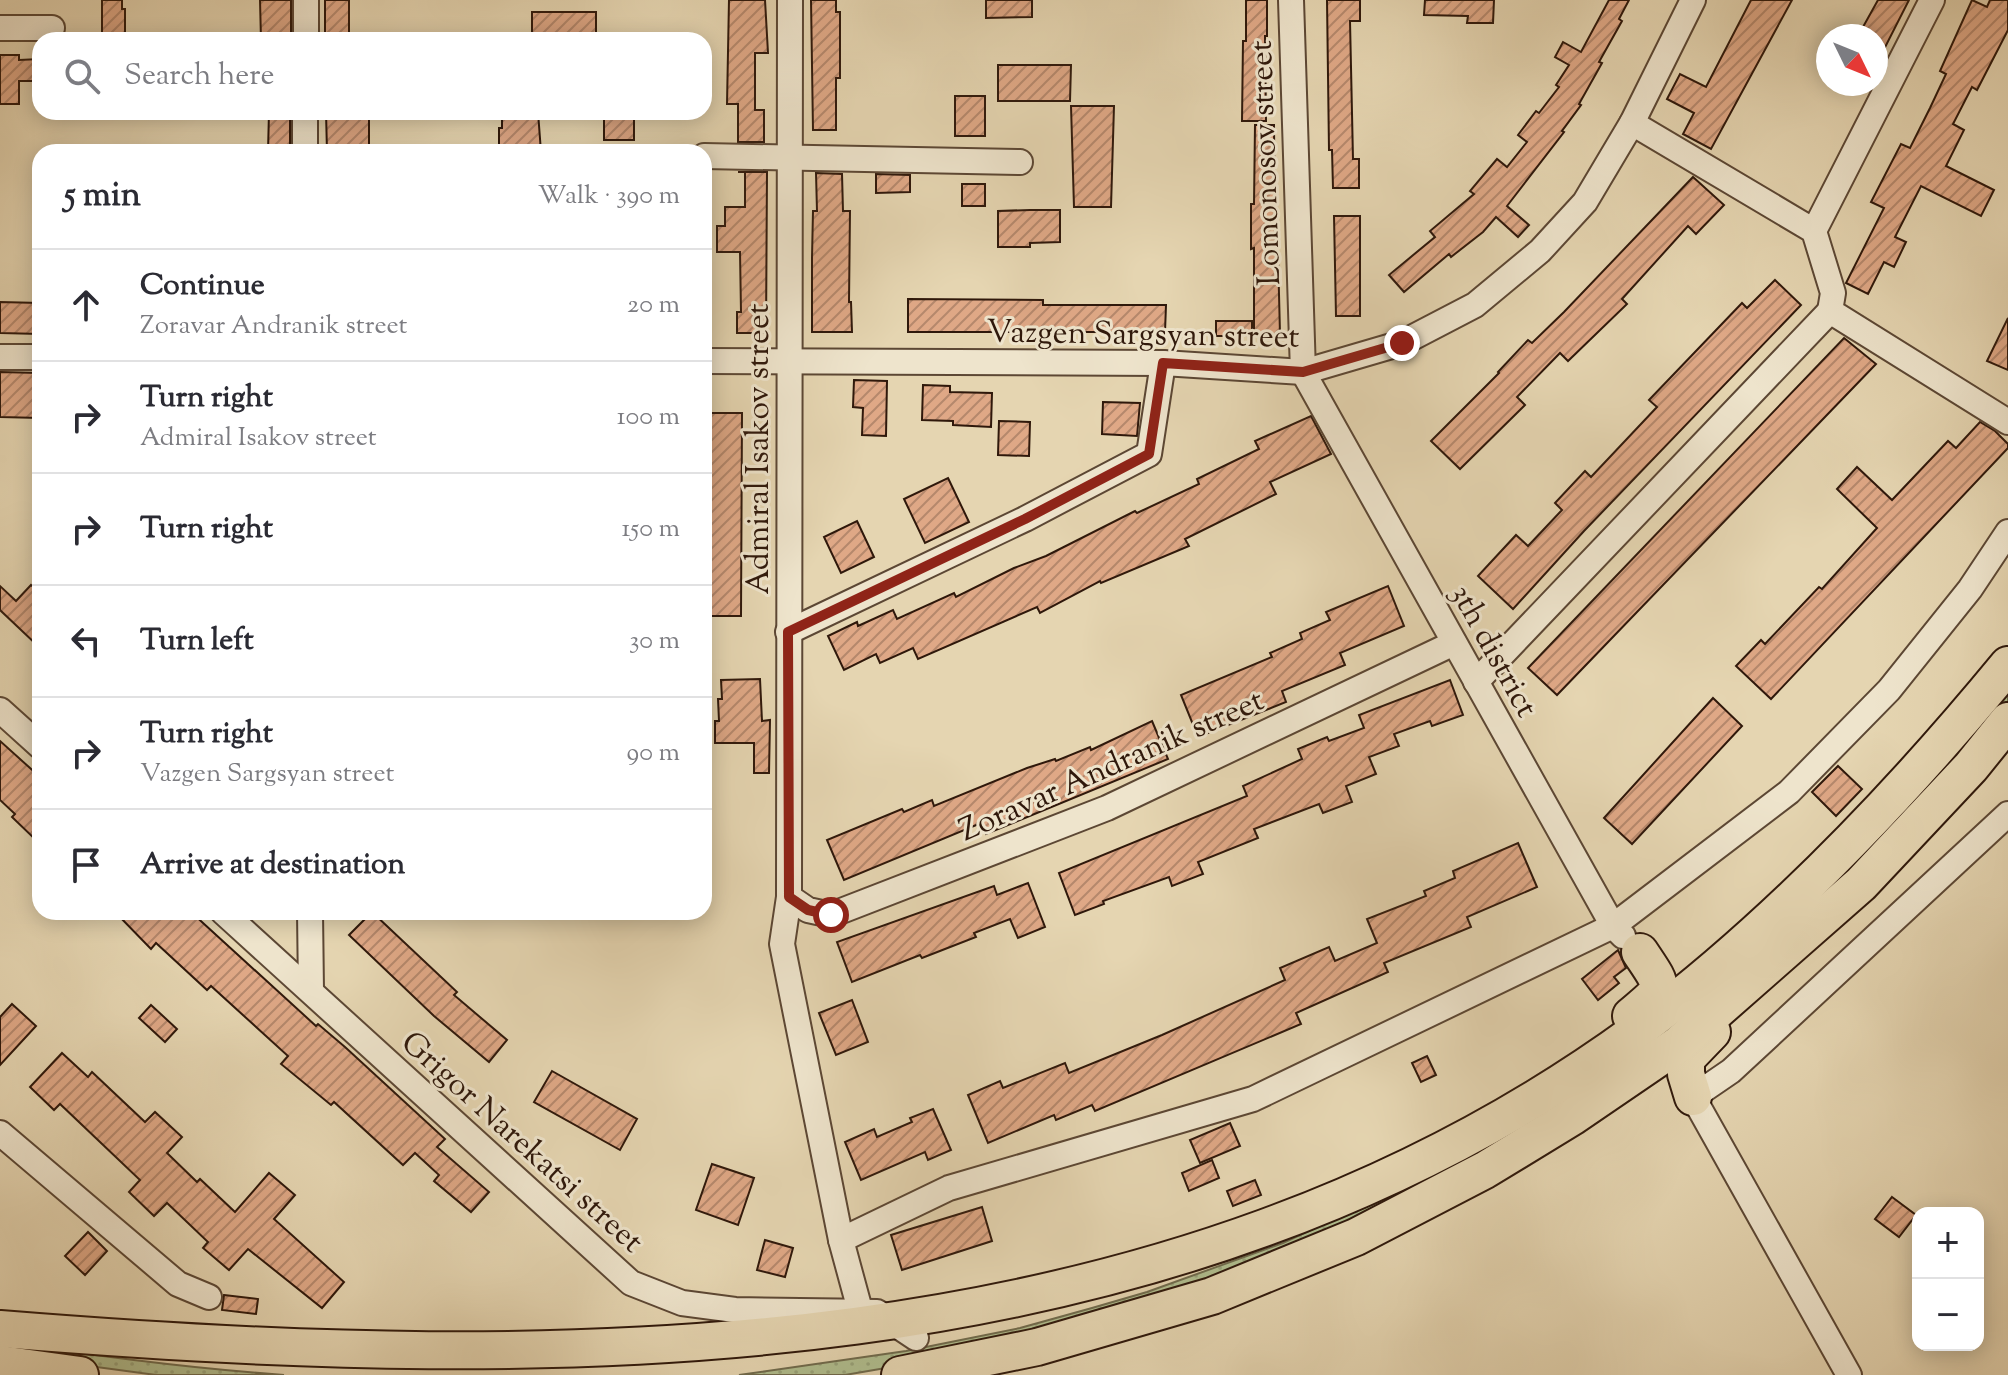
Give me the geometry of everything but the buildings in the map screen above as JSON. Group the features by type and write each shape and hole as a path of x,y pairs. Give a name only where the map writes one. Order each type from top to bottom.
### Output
{"highway":[{"path":"0,1329 141,1350 333,1368 477,1374 592,1374 769,1361 916,1338 1068,1304 1244,1246 1395,1179 1520,1110 1641,1027 1780,908 1880,812 1946,740 2008,665"},
{"path":"900,1375 1037,1347 1212,1296 1356,1237 1435,1198 1572,1117 1679,1044 1861,884 1971,767 2008,721"},
{"path":"1640,952 1677,971 1686,971 1730,936 1780,908"},
{"path":"1520,1110 1658,993 1659,981 1640,952"},
{"path":"1693,1097 1686,1074 1686,1059 1723,1021 1767,967"},
{"path":"1572,1117 1622,1099 1650,1082 1669,1084 1693,1097"},
{"path":"0,1364 80,1375"}],"street":[{"path":"306,0 306,32"},
{"name":"Admiral Isakov street","path":"790,0 789,897 782,944 841,1240 860,1310"},
{"name":"Lomonosov street","path":"1291,0 1303,372"},
{"name":"Vazgen Sargsyan street","path":"712,361 1163,363 1303,372 1402,343 1475,305 1540,251 1585,202 1632,123 1693,0"},
{"path":"1814,231 1932,0"},
{"path":"0,28 52,28"},
{"path":"305,120 305,144"},
{"path":"1476,682 1830,311 1833,293 1814,231 1632,123"},
{"path":"712,156 1020,162"},
{"path":"1830,311 2008,422"},
{"path":"0,357 32,357"},
{"path":"788,632 1025,519 1149,454 1163,363"},
{"name":"3th district","path":"1303,372 1613,926 1640,952"},
{"path":"841,1240 949,1188 1253,1099 1613,926 1789,792 1889,690 1970,589 2008,532"},
{"name":"Zoravar Andranik street","path":"789,897 808,910 831,915 1107,808 1454,643"},
{"path":"0,710 32,739"},
{"path":"1849,1375 1693,1097 1731,1071 2008,814"},
{"name":"Grigor Narekatsi street","path":"232,920 631,1283 682,1303 735,1310 877,1312 916,1338"},
{"path":"310,920 311,991"},
{"path":"0,1133 178,1284 209,1297"}],"green space":[{"path":"2008,683 2008,704 1824,898 1704,1006 1440,1184 1216,1283 909,1364 845,1375 739,1375 906,1351 1020,1328 1147,1292 1283,1243 1434,1172 1554,1100"},
{"path":"0,1341 142,1361 284,1375 156,1375 0,1354"}],"route":[{"path":"831,915 808,910 789,897 788,632 1025,519 1149,454 1163,363 1303,372 1402,343"}]}
